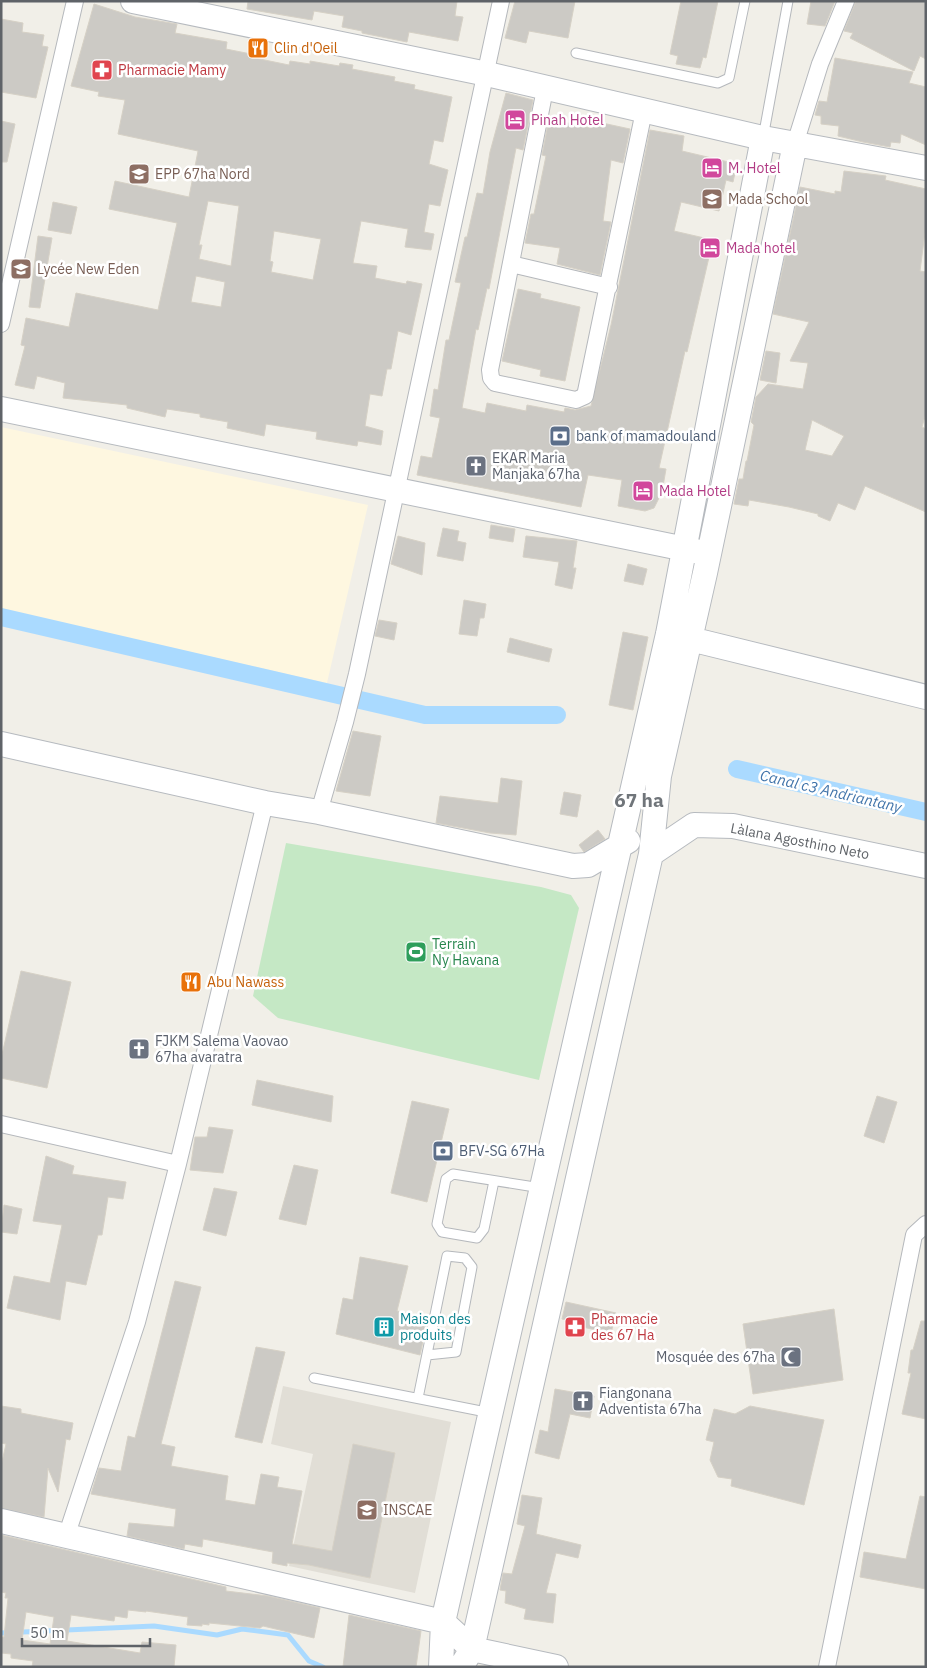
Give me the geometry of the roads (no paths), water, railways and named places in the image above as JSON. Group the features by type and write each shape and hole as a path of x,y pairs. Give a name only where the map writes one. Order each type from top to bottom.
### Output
{"street":[{"path":"1,324 75,1"},
{"path":"133,1 487,74 762,138 926,168"},
{"path":"319,812 345,722 356,674 487,74 501,1"},
{"path":"441,1667 443,1622 621,846 679,636 709,554 795,144 820,64 846,1"},
{"path":"545,89 490,370 491,378 495,383 576,400 585,396 644,111"},
{"path":"466,1658 651,854 679,636 684,549 762,138"},
{"path":"512,264 609,287"},
{"path":"1,409 709,554"},
{"path":"679,636 926,697"},
{"path":"1,744 265,803 319,812 573,866 588,865 634,837 651,854"},
{"path":"66,1537 137,1322 178,1164 265,803"},
{"name":"Làlana Agosthino Neto","path":"651,854 694,825 733,826 926,866"},
{"path":"573,866 592,880 603,894 606,910"},
{"path":"1,1124 178,1164"},
{"path":"827,1667 914,1235 926,1224"},
{"path":"1,1521 443,1622 466,1658"},
{"path":"466,1658 556,1667"}],"lane":[{"path":"576,52 718,83 729,78 745,1"},
{"path":"762,138 788,1"},
{"path":"494,1181 484,1229 477,1238 442,1232 437,1224 446,1180 453,1174 542,1189"},
{"path":"418,1398 447,1256 465,1258 472,1267 456,1352 427,1355"},
{"path":"314,1378 491,1413"}],"waterway":[{"path":"1,617 425,715 557,715"},
{"name":"Canal c3 Andriantany","path":"737,769 926,812"},
{"path":"1,1633 154,1626 217,1635 242,1629 288,1635 309,1661 323,1667"}],"place":[{"name":"Clin d'Oeil","path":"258,48"},
{"name":"Pharmacie Mamy","path":"102,70"},
{"name":"Pinah Hotel","path":"515,120"},
{"name":"M. Hotel","path":"712,168"},
{"name":"EPP 67ha Nord","path":"139,174"},
{"name":"Mada School","path":"712,199"},
{"name":"Mada hotel","path":"710,248"},
{"name":"Lycée New Eden","path":"21,269"},
{"name":"bank of mamadouland","path":"560,436"},
{"name":"EKAR Maria Manjaka 67ha","path":"476,466"},
{"name":"Mada Hotel","path":"643,491"},
{"name":"Terrain Ny Havana","path":"416,952"},
{"name":"Abu Nawass","path":"191,982"},
{"name":"FJKM Salema Vaovao 67ha avaratra","path":"139,1049"},
{"name":"BFV-SG 67Ha","path":"443,1151"},
{"name":"Maison des produits","path":"384,1327"},
{"name":"Pharmacie des 67 Ha","path":"575,1327"},
{"name":"Mosquée des 67ha","path":"791,1357"},
{"name":"Fiangonana Adventista 67ha","path":"583,1401"},
{"name":"INSCAE","path":"367,1510"}],"district":[{"name":"67 ha","path":"639,800"}]}
